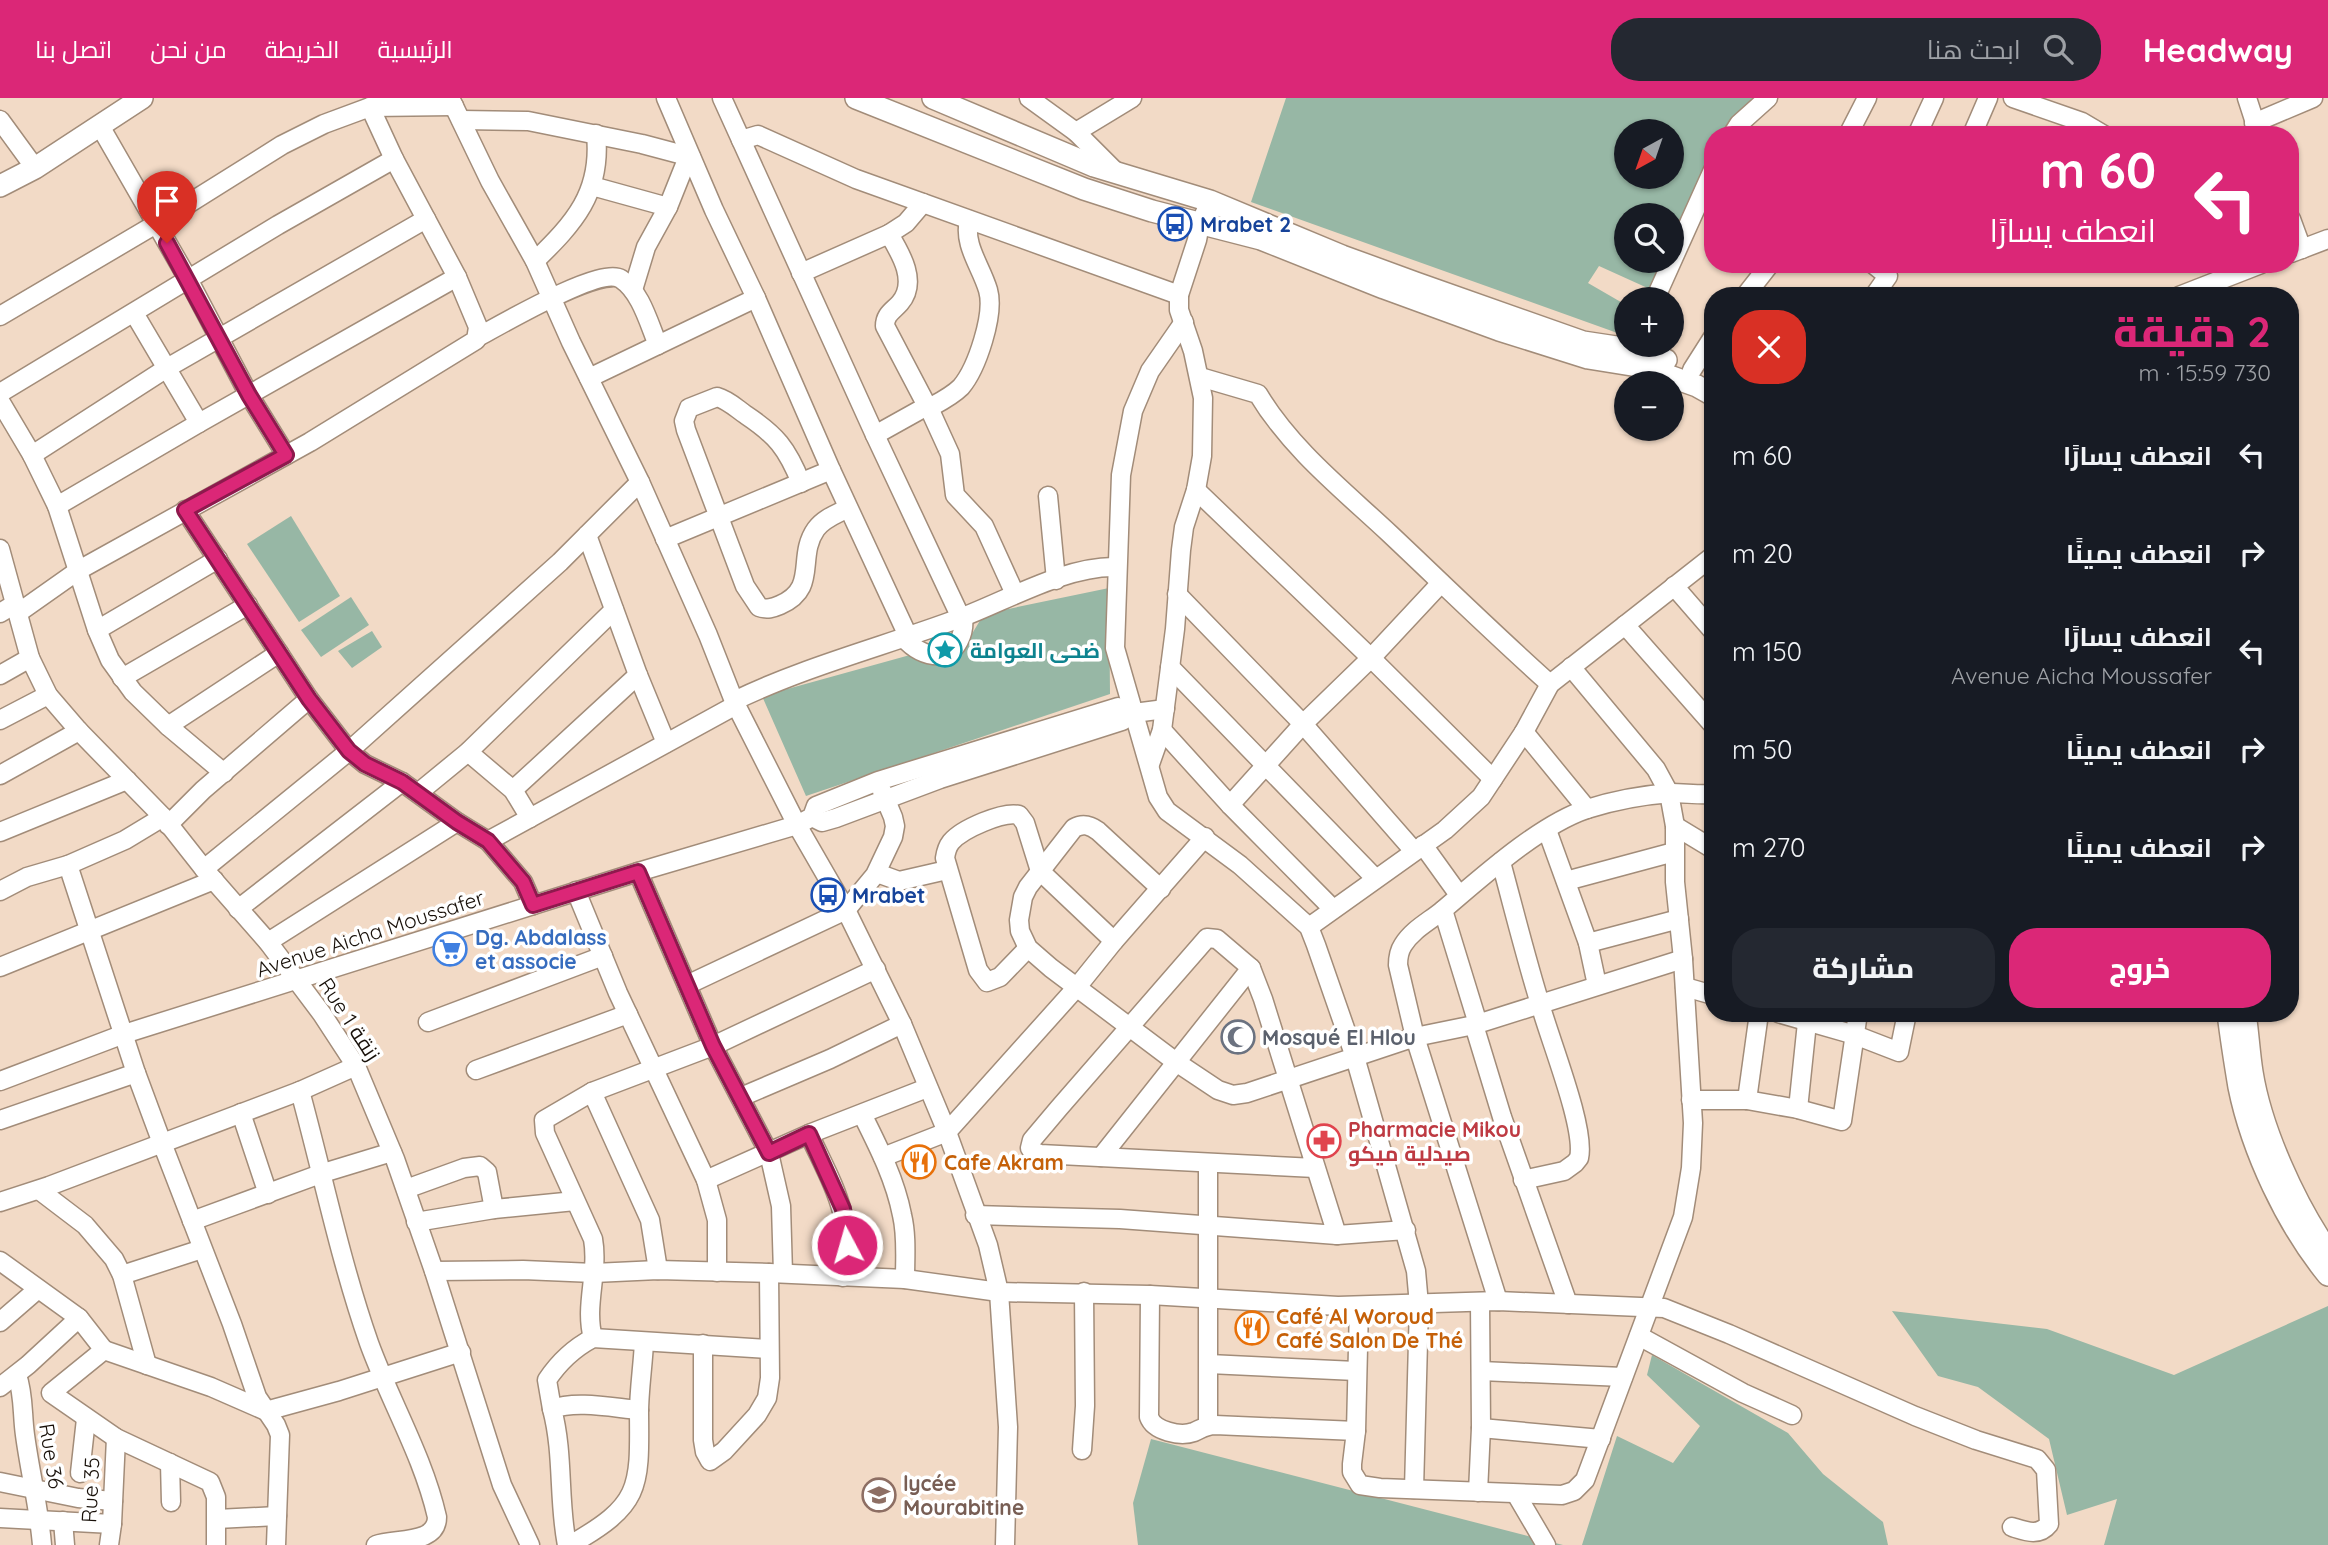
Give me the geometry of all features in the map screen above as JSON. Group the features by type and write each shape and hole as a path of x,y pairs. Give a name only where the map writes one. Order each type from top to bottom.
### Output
{"main road":[{"path":"0,186 35,168 142,98"},
{"path":"856,98 1084,189 1152,211 1261,239 1499,330 1588,358 1644,367 1704,390"},
{"path":"933,98 1033,142 1118,174 1210,201 1342,256 1543,328 1592,344 1614,345"},
{"path":"1661,357 1704,376"},
{"path":"2229,1022 2240,1090 2253,1137 2283,1206 2328,1275"},
{"path":"2246,1022 2252,1074 2265,1123 2305,1214 2328,1251"}],"street":[{"path":"666,98 690,157 757,298 905,637 916,650 924,653 933,656 949,653 964,631 962,618 874,435 722,98"},
{"path":"1029,98 1076,132 1118,174"},
{"path":"1076,132 1132,98"},
{"path":"1738,126 1768,98"},
{"path":"1853,126 1867,98"},
{"path":"1921,126 1934,98"},
{"path":"1976,126 1988,98"},
{"path":"2012,98 2089,126"},
{"path":"2247,98 2255,126"},
{"path":"2261,126 2312,98"},
{"path":"0,316 156,224 282,145 324,124 370,107 455,108 642,144 690,157"},
{"path":"370,107 394,159 457,277 476,321 478,337"},
{"path":"455,108 490,181 535,261 640,482 735,703 805,821 902,1024 947,1132 988,1245 999,1292 1008,1427 1005,1545"},
{"path":"0,120 35,168"},
{"path":"100,126 188,279 249,395 286,455"},
{"path":"535,261 567,227 589,196 598,152 596,135"},
{"path":"741,140 758,135 856,179 1179,295"},
{"path":"633,290 646,247 668,207 690,157"},
{"path":"0,393 278,225 394,159"},
{"path":"592,186 668,207"},
{"path":"1661,287 1704,190"},
{"path":"1150,764 1166,709 1184,527 1196,490 1204,424 1200,377 1179,310 1179,295 1200,224 1210,201"},
{"path":"801,272 889,234 906,223 923,203"},
{"path":"32,455 167,368 426,219"},
{"path":"874,435 954,393 967,378 978,357 987,323 989,295 965,233 968,220"},
{"path":"889,234 901,255 908,284 905,296 886,317 885,326 950,454 956,495 984,526 1015,594"},
{"path":"2299,250 2328,239"},
{"path":"1752,287 1763,273"},
{"path":"2202,287 2238,273"},
{"path":"11,610 286,455 465,348 478,337 584,283 608,276 616,276 624,281 633,290 658,345"},
{"path":"57,506 457,277"},
{"path":"589,378 757,298"},
{"path":"134,313 199,423"},
{"path":"1184,322 1150,371 1133,411 1121,475 1115,648 1158,797 1167,811 1205,837 1309,927 1355,1057 1416,1271 1419,1305 1414,1489"},
{"path":"1692,370 1704,351"},
{"path":"1200,377 1258,394 1273,419 1300,448 1550,684"},
{"path":"801,483 782,444 723,398 717,397 695,404 686,414 686,430 751,597 759,607 768,609 794,597 805,581 806,555 811,537 821,522 848,508"},
{"path":"0,401 32,455 57,506 97,630 110,660 122,678 168,726 224,773"},
{"path":"665,539 831,470"},
{"path":"0,967 91,929 209,874 518,600 640,482"},
{"path":"1196,490 1493,779"},
{"path":"1048,495 1056,580"},
{"path":"185,510 309,699 349,751 365,764 402,782 488,841 523,882 533,905"},
{"path":"587,535 666,743"},
{"name":"Rue 1 زنقة","path":"0,551 11,610 48,695 166,821 268,942 298,981 355,1066 392,1152 434,1271 502,1485 530,1545"},
{"path":"97,630 218,559"},
{"path":"1309,927 1445,830 1465,812 1493,779 1524,732 1550,684 1704,562"},
{"path":"488,841 768,685 962,618 1015,594 1094,567 1117,567"},
{"path":"1230,805 1303,724 1371,658 1441,583"},
{"path":"1674,586 1704,621"},
{"path":"1177,594 1303,724 1459,895"},
{"path":"122,678 248,605"},
{"path":"418,793 468,752 614,610"},
{"path":"1625,625 1704,715"},
{"path":"168,726 279,653"},
{"path":"0,675 30,658"},
{"path":"1170,667 1375,878"},
{"path":"1359,1307 1356,1431 1352,1472 1360,1485 1562,1495 1574,1491 1585,1480 1672,1251 1686,1204 1691,1168 1691,1100 1674,852 1675,826 1669,793 1656,769 1571,667"},
{"path":"513,790 638,675"},
{"path":"0,720 48,695"},
{"path":"0,891 27,877 68,864 166,821 309,699"},
{"path":"805,821 816,806 878,781 1118,707 1135,713"},
{"path":"805,821 822,822 1045,744 1122,721 1135,713 1166,709"},
{"path":"1162,730 1230,805 1333,909"},
{"path":"0,775 79,731"},
{"path":"1524,732 1587,809"},
{"path":"468,752 513,790 530,818"},
{"path":"0,832 127,780"},
{"path":"687,985 846,910 877,873 889,851 895,826 878,781"},
{"path":"239,909 402,782"},
{"path":"1478,1492 1481,1371 1489,1302 1415,1037 1398,955 1416,930 1501,862 1564,819 1587,809 1669,793 1704,794"},
{"path":"1028,948 1000,978 987,982 983,979 947,870 946,851 953,840 992,818 1014,814 1025,823 1040,871 1114,941"},
{"name":"Avenue Aicha Moussafer","path":"0,1081 124,1034 805,821"},
{"path":"268,942 457,822"},
{"path":"1161,889 1125,854 1088,825 1074,828 1023,897 1018,919 1020,931 1028,948 1077,987 1176,1062 1218,1090 1233,1095 1287,1080 1415,1037 1476,1024 1683,959"},
{"path":"1675,826 1704,844"},
{"path":"1547,830 1588,943 1597,985"},
{"path":"883,1157 947,1132 1077,987 1205,837"},
{"path":"1566,881 1674,852"},
{"path":"1501,862 1539,1003 1574,1114 1581,1151 1576,1163 1570,1168 1524,1180"},
{"path":"68,864 136,1073 243,1353 257,1397 276,1425 279,1435 275,1545"},
{"path":"877,873 899,881 947,870"},
{"path":"638,872 713,1046 769,1153 780,1206 769,1349 769,1390 762,1407 724,1451 709,1461 704,1440 703,1344"},
{"path":"576,891 628,1014 706,1180 717,1220 717,1272"},
{"path":"1443,910 1524,1180 1568,1304"},
{"path":"1588,943 1679,919"},
{"path":"1315,1168 1040,1154 1031,1150 1030,1146 1129,1025 1207,938 1217,939 1251,968 1337,1235"},
{"path":"428,1022 603,956"},
{"path":"1101,1157 1251,968"},
{"path":"593,1338 590,1316 596,1255 593,1239 545,1133 543,1122 546,1117 592,1092 713,1046 876,969"},
{"path":"1685,987 1704,992"},
{"path":"476,1070 628,1014"},
{"path":"1746,1100 1758,1022"},
{"path":"1798,1108 1807,1022"},
{"path":"1820,1022 1899,1052 1905,1022"},
{"path":"1691,1100 1746,1100 1798,1108 1842,1121 1857,1022"},
{"path":"741,1097 830,1059 902,1024"},
{"path":"0,1202 40,1190 300,1091 355,1066"},
{"path":"0,1121 136,1073"},
{"path":"706,1180 809,1134 927,1087"},
{"path":"300,1091 323,1173 343,1264 381,1377 413,1447 435,1507 437,1521 432,1531 419,1538 387,1541 376,1545"},
{"path":"592,1092 650,1220 657,1250 658,1270"},
{"path":"241,1112 268,1194"},
{"path":"862,1114 883,1157 902,1215 905,1234 905,1279"},
{"path":"809,1134 843,1209 847,1236 843,1277"},
{"path":"192,1221 323,1173 392,1152"},
{"path":"1208,1164 1208,1425"},
{"path":"405,1189 464,1168 480,1166 487,1172 494,1209"},
{"path":"40,1190 85,1225 112,1255 122,1275 147,1366"},
{"path":"416,1222 494,1209 575,1200"},
{"path":"975,1215 1083,1217 1337,1235 1405,1230"},
{"path":"122,1275 202,1249"},
{"path":"0,1261 79,1318 104,1350 211,1387 265,1411 339,1391 461,1352"},
{"path":"434,1271 523,1270 594,1273 658,1270 776,1273 905,1279 999,1292 1209,1297 1359,1307 1489,1302 1664,1308 1686,1315 1915,1416 1976,1440 2037,1459 2046,1470 2049,1524 2040,1531 2029,1532 2012,1527"},
{"path":"0,1322 38,1289"},
{"path":"1082,1450 1085,1406 1084,1292"},
{"path":"1150,1295 1148,1362 1150,1422 1154,1426 1178,1434 1192,1433 1208,1425 1356,1431"},
{"path":"0,1387 17,1375 79,1318"},
{"path":"1639,1336 1742,1393 1792,1415"},
{"path":"644,1342 639,1410 640,1452 632,1495 616,1515 569,1545 561,1505 559,1434 547,1380 557,1365 581,1344 593,1338 769,1349"},
{"path":"104,1350 51,1393 116,1438 211,1482 216,1497 216,1545"},
{"path":"1209,1364 1356,1371"},
{"path":"1481,1371 1623,1377"},
{"name":"Rue 36","path":"17,1375 22,1390 25,1434 42,1545"},
{"path":"552,1409 560,1406 591,1405 639,1410"},
{"path":"80,1473 86,1419"},
{"path":"1481,1428 1601,1439"},
{"name":"Rue 35","path":"109,1545 116,1438"},
{"path":"170,1463 171,1502"},
{"path":"0,1482 78,1498 113,1501"},
{"path":"1516,1494 1546,1545"},
{"path":"217,1519 276,1516"},
{"path":"0,1518 112,1524"},
{"path":"63,1521 65,1545"}],"green space":[{"path":"1286,98 1756,98 1733,126 1704,126 1704,180 1684,222 1684,203 1614,203 1614,273 1599,266 1588,283 1614,298 1614,332 1251,202"},
{"path":"1614,273 1660,273 1653,287 1645,287"},
{"path":"291,516 340,596 299,622 247,544"},
{"path":"1109,588 1110,694 806,796 762,696 910,655 926,661 956,660 984,614"},
{"path":"351,597 369,625 321,657 301,630"},
{"path":"372,631 382,647 352,668 338,651"},
{"path":"2328,1306 2328,1545 2104,1545 2117,1499 2067,1515 2049,1439 1978,1387 1938,1376 1892,1311 2047,1329 2174,1375"},
{"path":"1652,1355 1788,1433 1823,1474 1883,1522 1888,1545 1582,1545 1617,1436 1673,1463 1700,1426 1647,1375"},
{"path":"1151,1439 1563,1545 1138,1545 1133,1503"}],"place":[{"name":"Mrabet 2","path":"1175,224"},
{"name":"ضحى العوامة","path":"945,650"},
{"name":"Mrabet","path":"828,895"},
{"name":"Dg. Abdalass et associe","path":"450,949"},
{"name":"Mosqué El Hlou","path":"1238,1037"},
{"name":"Pharmacie Mikou صيدلية ميكو","path":"1324,1141"},
{"name":"Cafe Akram","path":"919,1162"},
{"name":"Café Al Woroud Café Salon De Thé","path":"1252,1328"},
{"name":"lycée Mourabitine","path":"879,1495"}],"route":[{"path":"167,243 249,395 286,455 185,510 309,699 349,751 365,764 402,782 488,841 523,882 533,905 638,872 713,1046 769,1153 809,1134 843,1209 847,1245"}]}
